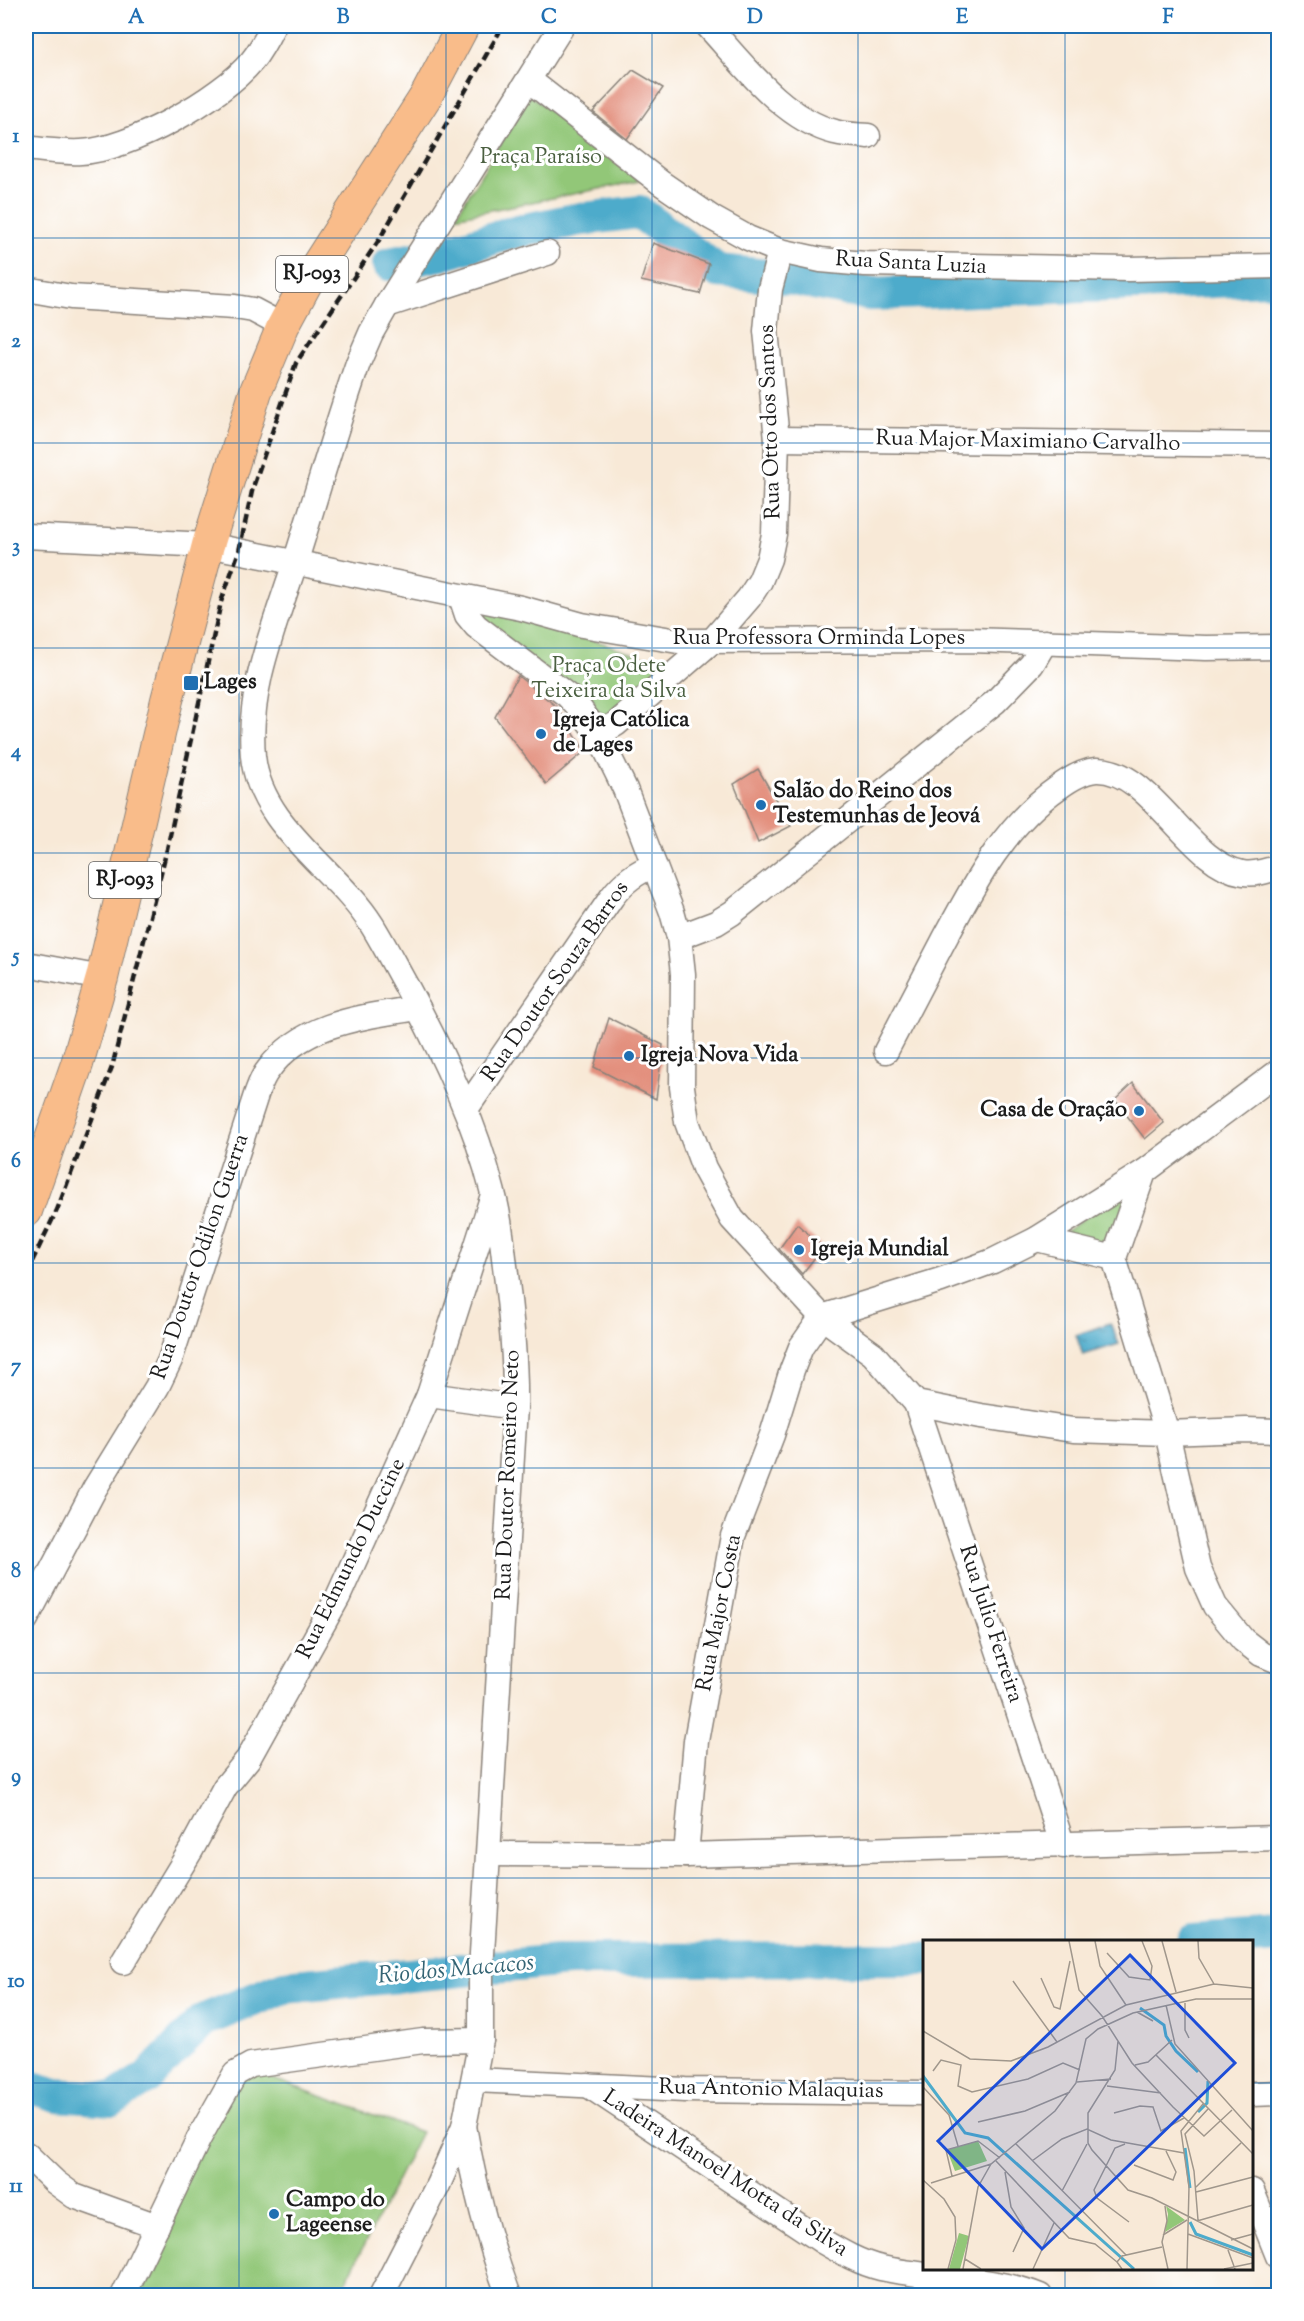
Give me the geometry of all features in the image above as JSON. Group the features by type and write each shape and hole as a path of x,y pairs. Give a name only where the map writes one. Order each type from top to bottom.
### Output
{"main road":[{"name":"RJ-093","path":"26,1211 77,1064 102,978 165,711 208,545 256,391 283,326 309,278 426,96 463,26"}],"street":[{"path":"26,148 82,152 131,140 219,92 251,62 273,26"},
{"name":"Rua Doutor Romeiro Neto","path":"464,2126 481,2040 482,1970 515,1407 516,1365 513,1320 501,1228 493,1193 466,1109 449,1069 372,924 343,886 270,808 257,779 253,745 254,715 266,649 358,363 371,333 562,26"},
{"path":"708,26 739,60 794,113 835,132 868,136"},
{"name":"Rua Santa Luzia","path":"529,80 661,183 712,218 778,257 865,264 1128,269 1278,266"},
{"path":"387,305 547,253"},
{"name":"Rua Otto dos Santos","path":"598,734 616,724 711,642 749,598 760,581 769,559 774,534 777,439 766,331 770,289 778,257"},
{"path":"26,289 71,297 235,307 253,310 283,326"},
{"name":"Rua Major Maximiano Carvalho","path":"777,439 1278,445"},
{"path":"26,536 208,545 294,564"},
{"name":"Rua Professora Orminda Lopes","path":"294,564 462,597 644,637 678,641 969,640 1206,648 1278,647"},
{"path":"462,597 467,615 476,626 568,696 598,734 625,789 679,937 683,974 682,1087 687,1122 704,1168 732,1219 822,1317 873,1354 916,1403 1073,1430 1167,1433 1278,1431"},
{"path":"679,937 716,923 732,912 995,702 1032,664 1046,642"},
{"path":"886,1051 970,891 998,847 1020,820 1044,797 1067,781 1086,772 1108,771 1130,781 1217,862 1241,873 1261,873 1278,867"},
{"name":"Rua Doutor Souza Barros","path":"466,1109 612,897 624,882 654,866"},
{"path":"26,964 102,978"},
{"name":"Rua Doutor Odilon Guerra","path":"26,1619 94,1488 157,1387 170,1360 256,1095 266,1072 280,1055 300,1039 322,1028 367,1016 418,1008"},
{"path":"822,1317 972,1269 1037,1239 1144,1172 1278,1072"},
{"path":"1144,1172 1114,1258 1167,1433 1198,1568 1215,1606 1243,1640 1261,1654 1278,1661"},
{"name":"Rua Edmundo Duccine","path":"123,1962 191,1850 225,1787 248,1759 338,1597 429,1395 493,1193"},
{"path":"1037,1239 1114,1258"},
{"name":"Rua Major Costa","path":"686,1855 696,1741 733,1536 772,1435 801,1347 822,1317"},
{"path":"429,1395 515,1407"},
{"name":"Rua Julio Ferreira","path":"916,1403 1063,1846"},
{"path":"490,1854 686,1855 1278,1839"},
{"path":"123,2295 199,2138 240,2069 260,2063 423,2041 481,2040"},
{"name":"Rua Antonio Malaquias","path":"474,2080 685,2090 923,2093"},
{"name":"Ladeira Manoel Motta da Silva","path":"588,2085 822,2241 852,2258 878,2268 1015,2288 1040,2295"},
{"path":"1253,2094 1278,2093"},
{"path":"381,2295 438,2185 464,2126"},
{"path":"464,2126 478,2196 498,2266 509,2295"},
{"path":"26,2154 55,2182 74,2196 157,2226"},
{"path":"1253,2196 1278,2256"}],"green space":[{"name":"Praça Paraíso","path":"530,95 640,181 455,217"},
{"name":"Praça Odete Teixeira da Silva","path":"462,597 673,666 616,721 522,668"},
{"path":"1137,1179 1113,1249 1054,1240"},
{"name":"Campo do Lageense","path":"243,2068 421,2132 339,2295 126,2296"}],"water":[{"path":"1110,1323 1119,1344 1083,1355 1076,1335"}],"building":[{"path":"633,70 663,88 627,139 593,112"},
{"path":"653,243 709,264 700,294 641,281"},
{"name":"Igreja Católica de Lages","path":"518,676 557,707 585,751 546,784 495,717"},
{"name":"Salão do Reino dos Testemunhas de Jeová","path":"758,769 791,826 758,843 734,784"},
{"name":"Igreja Nova Vida","path":"609,1018 663,1045 656,1099 594,1067"},
{"name":"Casa de Oração","path":"1133,1083 1164,1123 1145,1139 1115,1100"},
{"name":"Igreja Mundial","path":"797,1224 823,1247 802,1274 779,1249"}],"waterway":[{"path":"389,264 442,254 510,233 575,220 639,212 718,271 789,278 870,294 1272,279 1278,284"},
{"name":"Rio dos Macacos","path":"1221,1940 1278,1936"},
{"name":"Rio dos Macacos","path":"26,2086 57,2095 113,2099 148,2077 202,2021 284,1987 568,1960 923,1959"}],"railway":[{"path":"26,1274 57,1210 112,1067 167,849 221,602 239,551 253,487 296,363 379,240 503,26"}],"place":[{"name":"Lages","path":"191,683"},
{"name":"Igreja Católica de Lages","path":"541,734"},
{"name":"Salão do Reino dos Testemunhas de Jeová","path":"761,805"},
{"name":"Igreja Nova Vida","path":"629,1056"},
{"name":"Casa de Oração","path":"1139,1111"},
{"name":"Igreja Mundial","path":"799,1250"},
{"name":"Campo do Lageense","path":"274,2214"}]}
